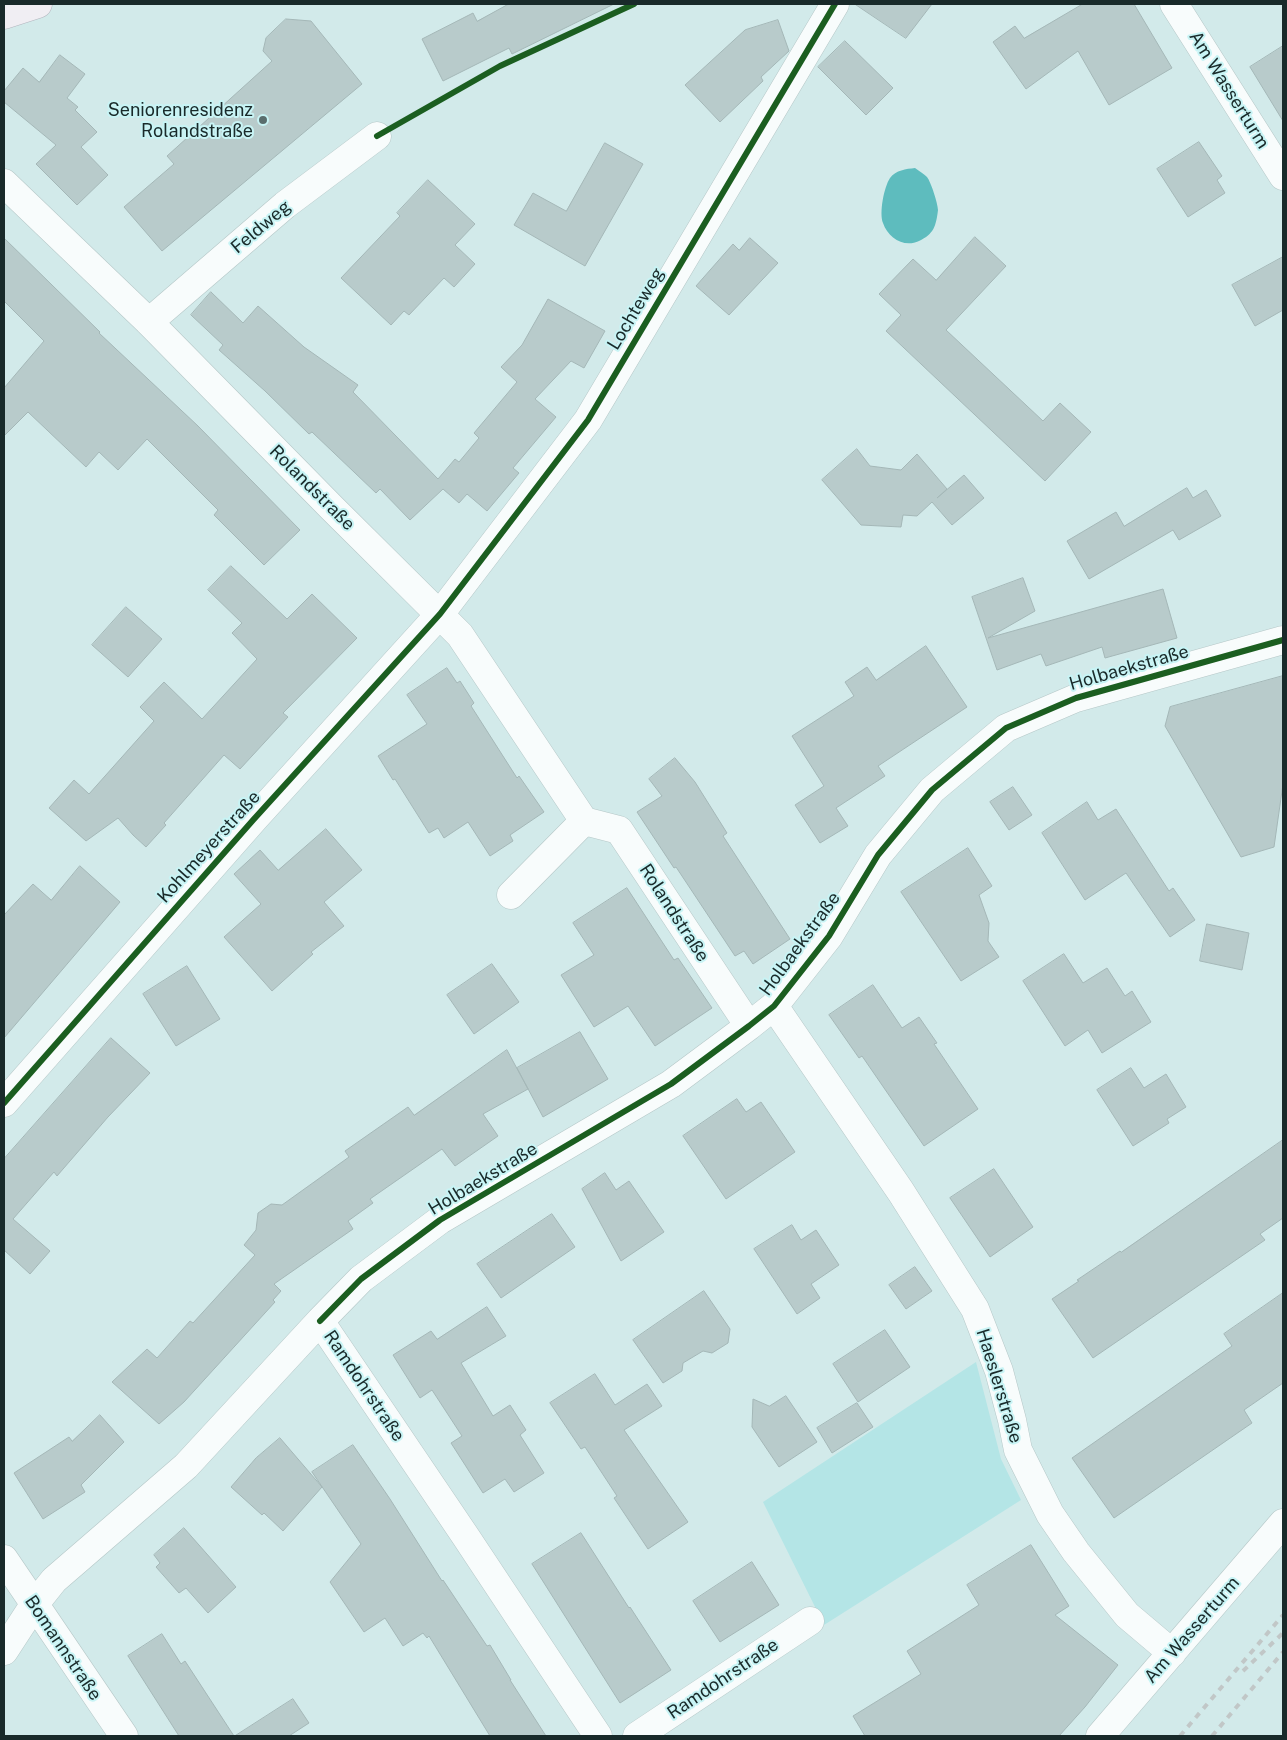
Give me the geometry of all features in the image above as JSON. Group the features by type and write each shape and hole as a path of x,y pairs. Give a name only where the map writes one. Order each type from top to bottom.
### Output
{"main road":[{"path":"4,15 38,4"}],"street":[{"name":"Lochteweg","path":"440,614 588,420 835,4"},
{"name":"Am Wasserturm","path":"1174,4 1283,176"},
{"name":"Feldweg","path":"149,322 285,205 376,136"},
{"name":"Rolandstraße","path":"4,183 149,322 460,635 584,821 619,830 749,1026"},
{"name":"Kohlmeyerstraße","path":"4,1102 247,826 440,614"},
{"name":"Holbaekstraße","path":"320,1322 361,1279 440,1220 671,1084 774,1006 829,936 878,856 932,790 1006,728 1076,698 1283,640"},
{"path":"511,895 584,821"},
{"name":"Haeslerstraße","path":"774,1006 901,1192 975,1309 999,1371 1018,1450 1050,1514 1076,1552 1127,1615 1172,1653"},
{"name":"Ramdohrstraße","path":"4,1651 34,1605 54,1580 186,1466 320,1322 598,1736"},
{"name":"Am Wasserturm","path":"1100,1736 1283,1523"},
{"name":"Bomannstraße","path":"4,1559 124,1736"},
{"name":"Ramdohrstraße","path":"637,1736 810,1621"}],"shaded area":[{"path":"976,1362 1001,1459 1021,1500 824,1625 763,1502"}],"water":[{"path":"915,168 929,180 938,210 935,225 931,232 919,241 908,243 897,240 885,228 882,219 882,207 886,187 892,175 905,169"}],"building":[{"path":"509,4 614,4 512,54 509,48 443,81 422,39 473,13 477,21"},
{"path":"855,4 932,4 906,38"},
{"path":"1083,4 1134,4 1172,68 1109,105 1078,51 1026,89 993,42 1015,26 1024,38"},
{"name":"Seniorenresidenz Rolandstraße","path":"286,19 311,21 362,84 162,251 124,207 174,164 167,156 272,61 263,51 266,38"},
{"path":"778,20 789,51 761,77 763,81 720,122 685,85 745,30"},
{"path":"845,41 893,88 866,115 818,67"},
{"path":"1283,46 1283,121 1250,67"},
{"path":"60,55 85,74 67,98 78,107 75,110 97,132 81,147 108,175 77,205 36,164 56,145 4,102 4,91 23,68 39,82"},
{"path":"1199,142 1222,176 1217,180 1225,193 1188,217 1157,169"},
{"path":"605,143 643,164 585,266 514,225 533,193 566,211"},
{"path":"428,180 475,224 455,245 475,264 454,287 444,278 409,315 404,311 391,325 341,278 400,216 397,213"},
{"path":"975,237 1006,266 946,330 1043,421 1060,403 1091,432 1045,481 886,331 901,315 879,294 913,259 936,280"},
{"path":"4,238 99,333 198,426 300,530 264,565 214,515 218,510 147,439 118,470 99,452 86,467 28,412 4,436 4,388 44,341 4,301"},
{"path":"750,238 778,263 729,315 696,286 733,244 739,250"},
{"path":"1283,257 1283,310 1255,326 1232,285"},
{"path":"211,292 243,323 258,306 304,347 358,385 353,392 438,479 455,459 459,462 479,438 474,433 517,382 501,367 522,345 548,299 605,331 584,368 571,361 535,399 556,417 513,468 519,473 487,511 467,494 459,503 443,489 410,520 380,489 376,493 312,432 309,434 219,350 223,345 191,315"},
{"path":"857,449 870,466 901,470 917,454 947,489 937,498 964,475 984,498 952,525 932,502 917,516 903,515 901,527 861,525 822,480"},
{"path":"1187,488 1193,498 1206,490 1221,516 1179,540 1173,530 1089,579 1067,541 1116,512 1124,526"},
{"path":"231,566 287,619 312,594 357,638 283,713 288,717 240,769 224,755 164,823 166,825 146,847 118,818 86,841 49,808 74,780 89,794 154,721 140,707 164,682 202,719 257,659 232,633 242,623 208,590"},
{"path":"1023,578 1035,611 988,638 1163,589 1177,638 1105,658 1102,647 1046,666 1041,654 997,670 972,597"},
{"path":"126,607 162,639 128,677 92,645"},
{"path":"926,646 967,707 878,766 885,776 836,808 848,826 820,843 795,805 824,786 792,736 854,696 845,682 867,667 876,680"},
{"path":"447,668 457,683 460,681 474,703 471,706 517,778 519,776 544,812 510,835 513,841 490,856 468,822 444,838 438,828 429,833 378,756 427,724 407,695"},
{"path":"1283,676 1283,784 1274,847 1241,857 1165,726 1170,707"},
{"path":"675,758 695,782 727,833 723,836 790,939 753,964 744,951 735,956 637,812 662,796 649,779"},
{"path":"1013,787 1032,815 1009,830 990,802"},
{"path":"1087,802 1098,820 1116,809 1169,891 1173,888 1195,920 1170,937 1126,873 1085,900 1042,833"},
{"path":"326,829 362,870 324,902 344,926 311,952 313,954 272,991 224,937 261,904 234,874 260,850 278,870"},
{"path":"968,848 992,886 979,895 989,923 988,941 999,957 961,981 901,892"},
{"path":"80,866 120,902 4,1038 4,915 33,884 51,900"},
{"path":"627,888 674,960 678,958 712,1008 655,1046 628,1006 594,1027 561,975 594,955 573,923"},
{"path":"1207,924 1249,933 1242,970 1200,961"},
{"path":"1064,954 1083,983 1107,968 1125,996 1132,991 1151,1022 1102,1053 1088,1030 1065,1046 1023,981"},
{"path":"492,964 519,1002 474,1034 447,995"},
{"path":"187,966 220,1019 176,1046 143,994"},
{"path":"873,985 902,1028 919,1017 937,1043 934,1044 978,1109 924,1146 862,1056 859,1058 829,1015"},
{"path":"580,1032 608,1079 543,1117 517,1068"},
{"path":"111,1038 150,1073 108,1117 57,1176 54,1172 13,1219 50,1251 30,1274 4,1250 4,1159"},
{"path":"507,1050 528,1089 483,1114 498,1136 455,1166 442,1149 370,1199 373,1203 348,1221 353,1229 274,1284 281,1291 273,1300 275,1302 184,1402 159,1424 112,1382 147,1349 157,1358 190,1321 193,1323 255,1255 244,1245 256,1230 258,1213 271,1204 282,1205 349,1157 345,1151 408,1107 414,1115"},
{"path":"1131,1068 1144,1088 1166,1074 1186,1107 1167,1119 1169,1123 1133,1146 1097,1090"},
{"path":"737,1099 746,1112 761,1102 795,1152 726,1199 683,1136"},
{"path":"1283,1140 1283,1218 1260,1234 1265,1240 1093,1358 1052,1299"},
{"path":"994,1169 1033,1227 990,1257 950,1198"},
{"path":"605,1173 616,1190 629,1181 664,1232 621,1261 582,1189"},
{"path":"552,1214 575,1247 501,1298 477,1264"},
{"path":"792,1225 801,1240 816,1230 839,1265 811,1284 820,1298 797,1314 754,1249"},
{"path":"915,1267 932,1291 906,1309 889,1285"},
{"path":"704,1291 730,1329 728,1343 712,1353 703,1351 683,1363 682,1371 663,1383 633,1340"},
{"path":"1283,1293 1283,1383 1244,1410 1252,1423 1114,1518 1072,1458 1232,1346 1224,1334"},
{"path":"487,1307 506,1336 461,1363 493,1416 510,1405 526,1430 520,1435 544,1473 514,1492 505,1479 483,1493 451,1443 462,1436 432,1390 420,1398 393,1355 431,1331 437,1339"},
{"path":"885,1330 910,1367 858,1402 833,1364"},
{"path":"595,1374 615,1405 647,1384 662,1406 624,1430 688,1522 648,1549 614,1498 617,1496 585,1447 581,1449 550,1403"},
{"path":"786,1396 817,1442 779,1467 752,1427 753,1399 769,1406"},
{"path":"857,1403 873,1427 832,1453 817,1428"},
{"path":"100,1415 124,1442 81,1485 85,1492 43,1519 14,1473 69,1437 72,1441"},
{"path":"280,1438 322,1487 283,1531 231,1487 256,1458"},
{"path":"353,1445 442,1581 487,1646 490,1645 546,1736 490,1736 429,1636 427,1638 423,1633 403,1646 385,1618 364,1632 330,1582 361,1544 312,1472"},
{"path":"184,1528 236,1587 208,1613 186,1588 179,1593 156,1567 160,1563 154,1555"},
{"path":"581,1533 671,1670 620,1703 532,1564"},
{"path":"1031,1545 1069,1606 1055,1615 1118,1665 1085,1707 1059,1736 865,1736 853,1716 921,1674 907,1651 979,1605 967,1585"},
{"path":"752,1562 779,1605 720,1642 693,1601"},
{"path":"162,1634 181,1664 185,1661 234,1736 179,1736 128,1656"},
{"path":"293,1699 309,1723 289,1736 235,1736"}],"railway":[{"path":"1180,1736 1283,1615"},
{"path":"1243,1671 1283,1633"},
{"path":"1212,1736 1283,1652"}],"cycle path":[{"path":"377,136 500,66 634,4"},
{"path":"4,1103 254,819 440,614 588,420 835,4"},
{"path":"320,1321 361,1279 440,1220 671,1084 774,1006 829,936 878,855 932,790 1006,728 1076,698 1283,640"}],"place":[{"name":"Seniorenresidenz Rolandstraße","path":"263,120"}]}
